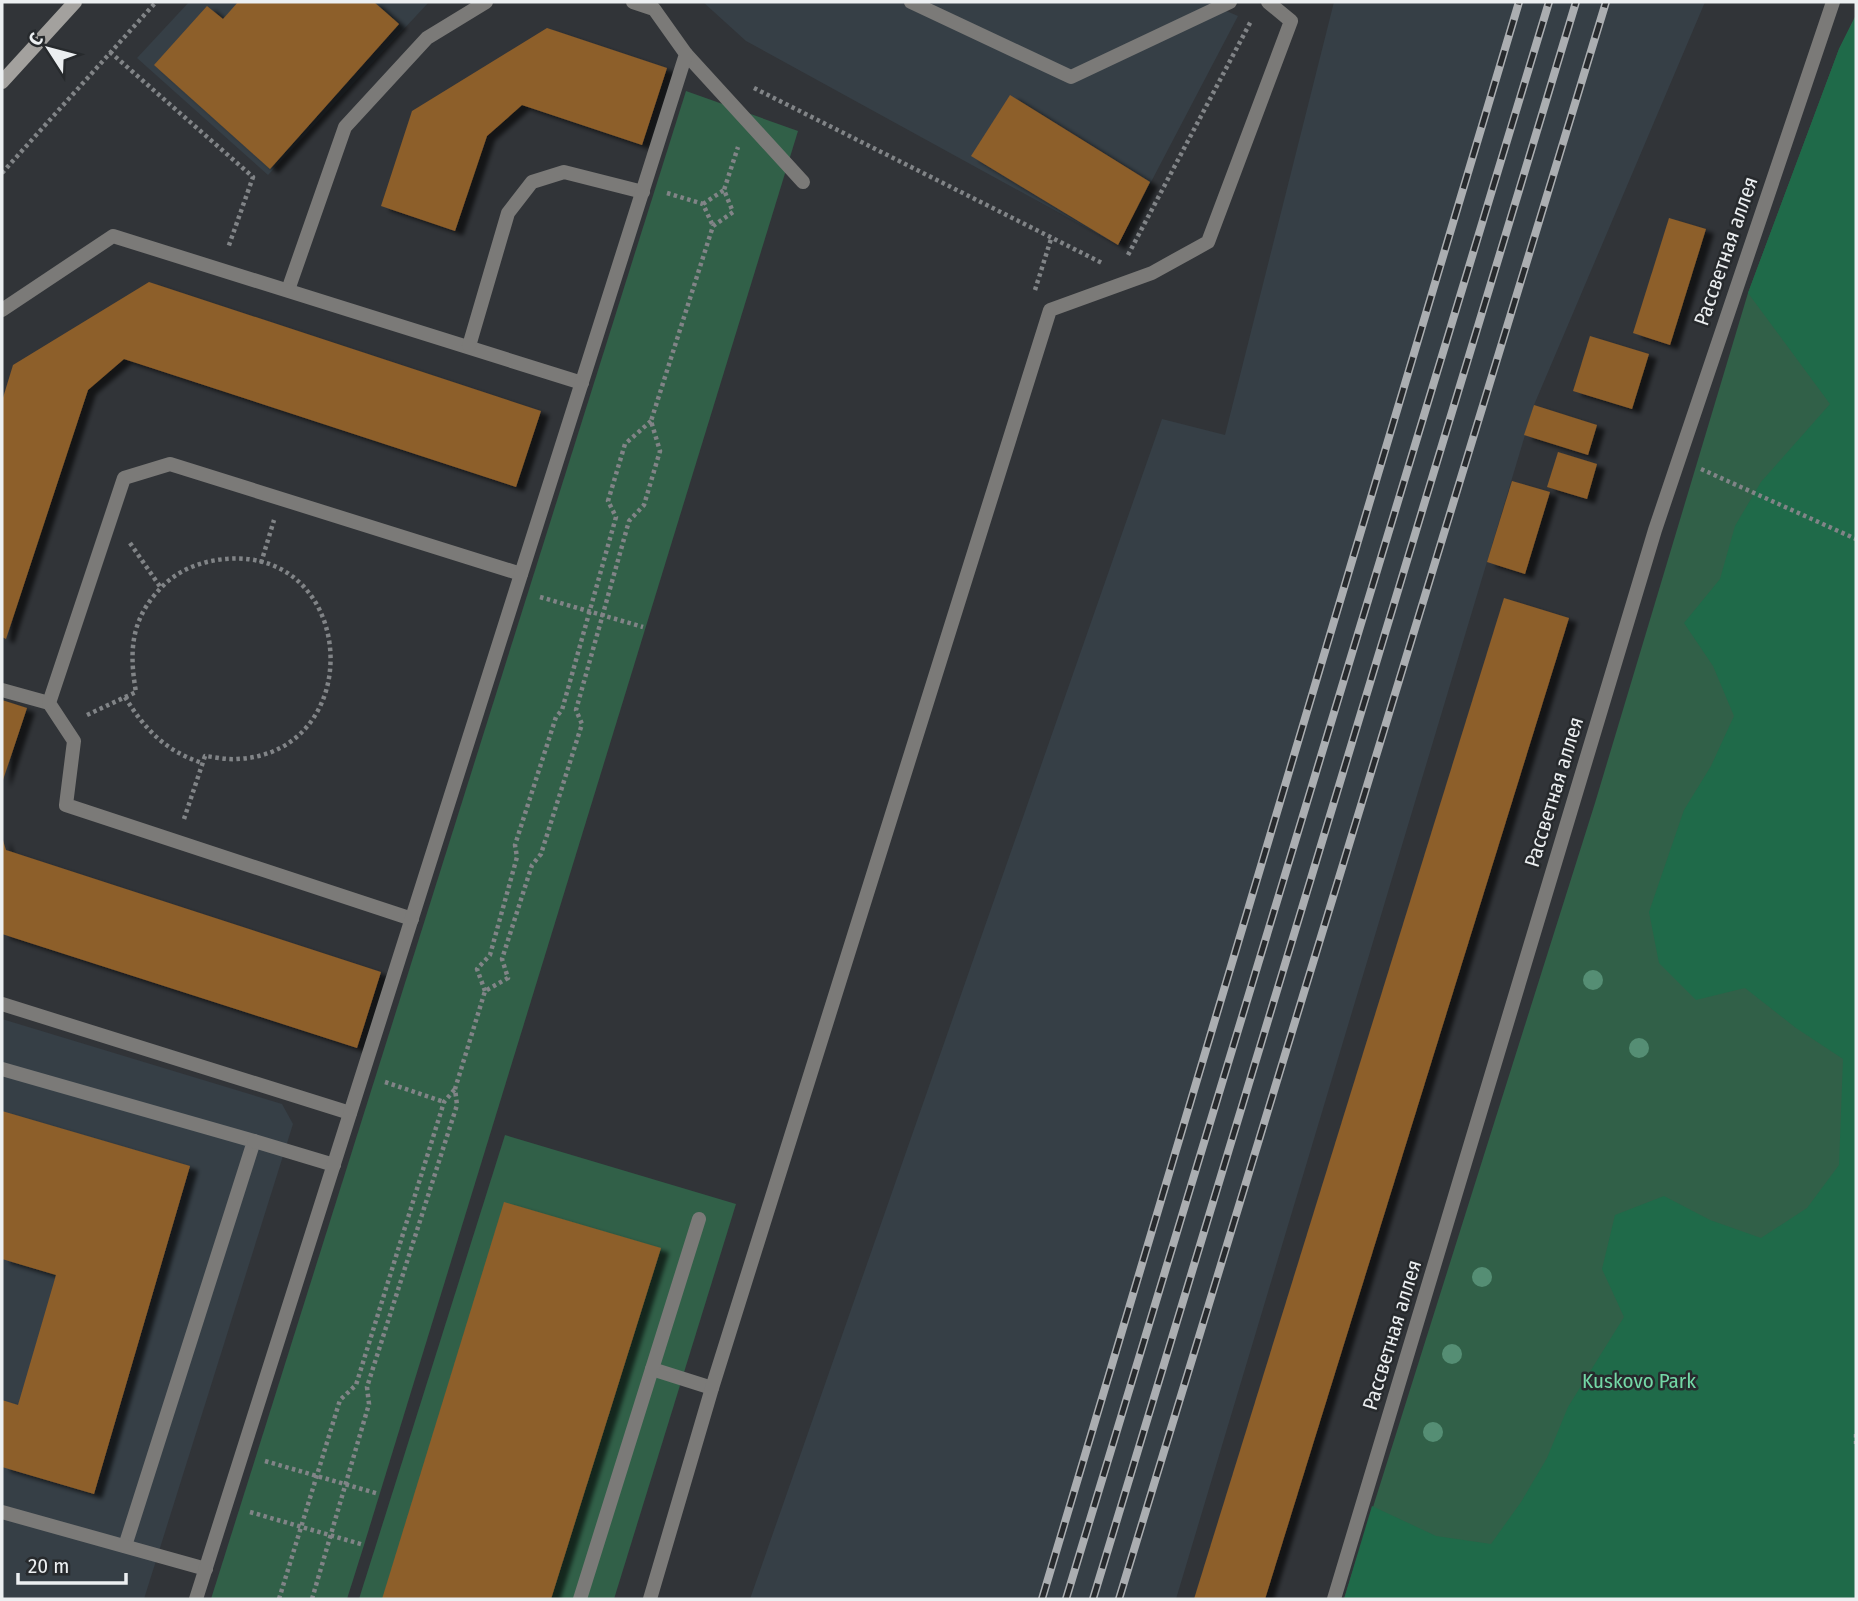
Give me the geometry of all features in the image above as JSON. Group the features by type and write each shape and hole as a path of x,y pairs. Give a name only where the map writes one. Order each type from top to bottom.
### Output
{"main road":[{"path":"2,82 75,2"}],"street":[{"path":"288,290 345,127 427,38 486,2"},
{"path":"633,2 654,9 686,54 803,182"},
{"path":"911,2 1071,77 1230,2"},
{"path":"650,1599 712,1388 1050,310 1153,273 1208,242 1291,21 1268,2"},
{"name":"Рассветная аллея","path":"1334,1599 1655,530 1833,2"},
{"path":"196,1599 686,54"},
{"path":"468,346 508,213 532,182 564,172 644,189"},
{"path":"2,310 113,236 582,383"},
{"path":"49,703 124,478 170,464 521,574"},
{"path":"2,690 49,703 74,741 66,805 412,919"},
{"path":"2,1004 350,1112"},
{"path":"2,1069 334,1165"},
{"path":"125,1546 254,1141"},
{"path":"580,1599 699,1219"},
{"path":"652,1369 712,1388"},
{"path":"2,1512 205,1569"}],"path":[{"path":"2,173 156,2"},
{"path":"1126,259 1255,14"},
{"path":"110,52 253,177 221,269"},
{"path":"746,83 1108,265"},
{"path":"644,189 703,204 724,190 741,138"},
{"path":"279,1599 340,1400 356,1385 444,1102 455,1089 485,991 477,969 491,955 517,857 515,845 556,717 562,710 615,517 608,501 625,444 651,421 713,226 733,212 724,190"},
{"path":"703,204 713,226"},
{"path":"485,991 508,978 502,959 532,865 541,854 582,724 576,710 629,521 644,505 660,451 651,421"},
{"path":"1679,462 1856,539"},
{"path":"261,563 281,499"},
{"path":"111,516 161,588"},
{"path":"64,726 136,692 131,660 135,628 151,597 176,574 208,560 242,557 275,567 303,586 323,614 332,647 330,682 318,712 296,736 268,753 237,759 205,756 177,841"},
{"path":"516,591 643,627"},
{"path":"125,697 156,739 180,755 202,763"},
{"path":"362,1075 444,1102"},
{"path":"312,1599 369,1404 367,1387 457,1105 455,1089"},
{"path":"1856,1434 1856,1444"},
{"path":"242,1455 379,1494"},
{"path":"226,1505 364,1545"}],"shaded area":[{"path":"189,2 429,2 268,175 137,58"},
{"path":"703,2 1216,2 1217,7 1238,16 1118,245 746,41"},
{"path":"1334,2 1705,2 1534,405 1176,1599 750,1599 1162,419 1225,435"},
{"path":"2,1019 282,1104 293,1124 144,1599 2,1599"}],"green space":[{"name":"Kuskovo Park","path":"1856,15 1856,1599 1344,1599 1595,803 1748,293 1839,49"},
{"path":"1856,15 1856,1599 1344,1599 1372,1506 1436,1536 1491,1544 1521,1502 1547,1458 1568,1407 1624,1317 1602,1269 1615,1215 1664,1196 1710,1220 1761,1238 1807,1208 1839,1165 1843,1059 1796,1028 1745,988 1696,1000 1659,963 1649,912 1684,810 1711,766 1734,716 1713,666 1684,623 1720,579 1735,526 1761,482 1830,404 1748,293 1839,49"},
{"path":"686,91 798,131 347,1599 211,1599"},
{"path":"505,1135 736,1204 614,1599 359,1599"}],"building":[{"path":"238,2 374,2 399,24 270,169 154,65 207,6 223,19"},
{"path":"547,28 667,68 642,145 522,105 487,136 455,231 381,206 412,111"},
{"path":"1010,95 1150,182 1118,245 971,156"},
{"path":"1669,218 1706,229 1670,345 1633,333"},
{"path":"149,282 541,411 516,487 124,359 88,390 6,639 2,637 2,401 13,365"},
{"path":"1590,336 1649,354 1632,409 1573,391"},
{"path":"1534,405 1597,425 1588,455 1524,435"},
{"path":"1558,452 1597,464 1587,499 1547,487"},
{"path":"1512,481 1550,492 1525,574 1487,562"},
{"path":"1504,598 1569,618 1265,1599 1194,1599"},
{"path":"2,700 27,708 2,783"},
{"path":"2,837 6,850 381,972 357,1048 2,934"},
{"path":"2,1111 190,1166 94,1494 2,1467 2,1400 18,1405 56,1275 2,1259"},
{"path":"504,1202 661,1248 551,1599 382,1599"}],"railway":[{"path":"1042,1599 1519,2"},
{"path":"1066,1599 1549,2"},
{"path":"1093,1599 1576,2"},
{"path":"1119,1599 1606,2"}]}
